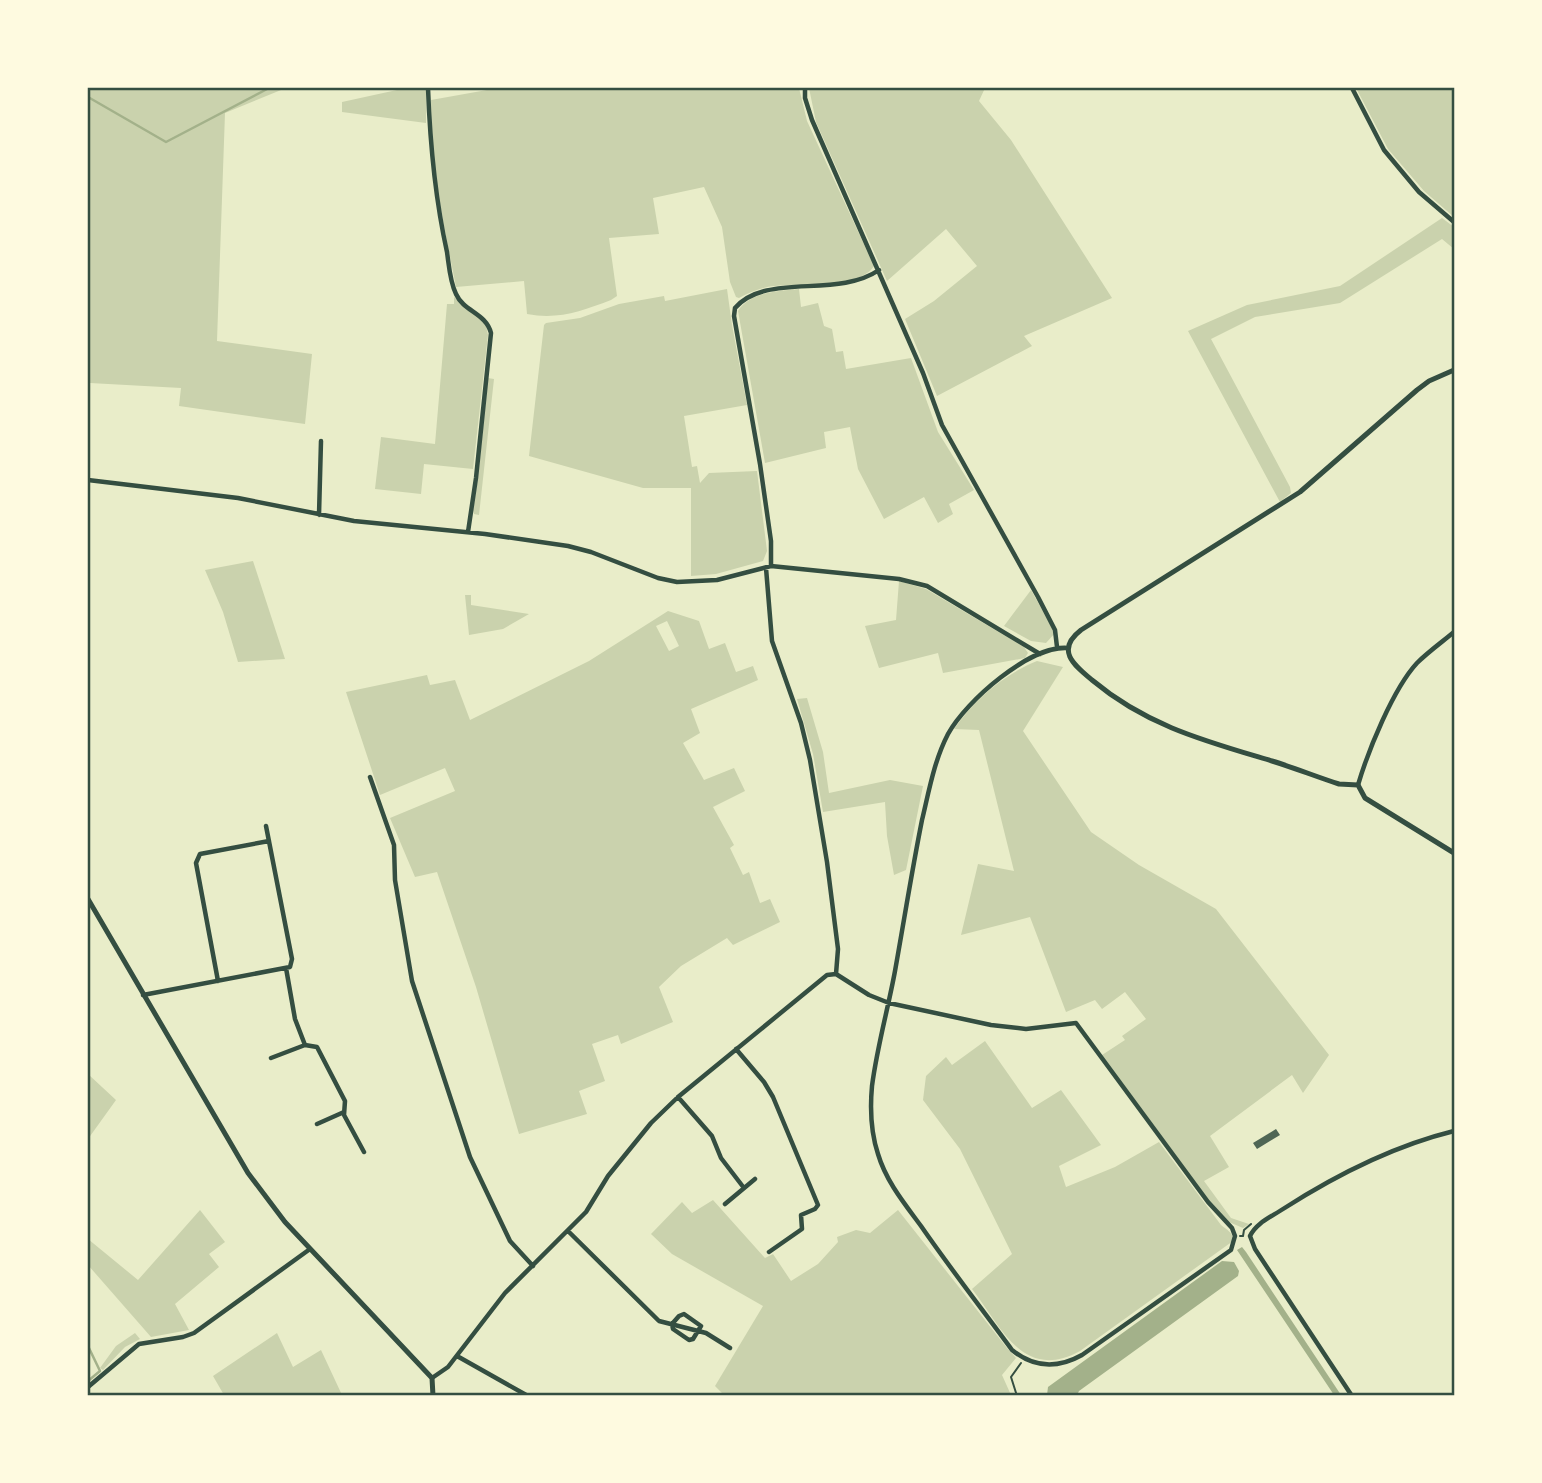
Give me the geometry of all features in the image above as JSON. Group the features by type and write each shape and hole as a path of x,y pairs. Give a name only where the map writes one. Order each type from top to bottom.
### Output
{"street":[{"path":"428,88 429,134 438,212 456,294 486,320 491,333 468,532"},
{"path":"805,88 808,110 923,373 942,425 1055,630 1056,647"},
{"path":"1352,88 1384,150 1419,192 1454,222"},
{"path":"836,974 838,949 810,760 801,723 772,641 766,504 734,316 735,308 751,295 765,291 852,283 879,270"},
{"path":"1358,785 1339,784 1155,722 1083,673 1072,663 1068,648 1073,636 1081,630 1300,492 1417,390 1429,381 1454,370"},
{"path":"319,515 321,441"},
{"path":"88,480 238,498 354,521 468,532 568,546 591,552 657,578 677,582 702,582 769,567 913,582 946,597 1040,654"},
{"path":"1454,632 1417,663 1403,682 1358,785 1364,798 1454,853"},
{"path":"432,1378 448,1367 487,1315 586,1212 608,1176 651,1123 678,1097 827,975 836,974 869,995 890,1003 1006,1028 1026,1030 1076,1023 1208,1202 1231,1228 1235,1236 1231,1250 1082,1355 1056,1365 1024,1360 1012,1350 931,1241 890,1183 877,1154 872,1121 872,1086 890,1003 918,841 938,756 965,708 990,685 1040,654 1056,647 1068,648"},
{"path":"370,777 394,845 395,880 412,981 470,1157 510,1241 533,1266"},
{"path":"142,995 290,967 292,959 266,826"},
{"path":"218,981 197,863 200,853 269,841"},
{"path":"88,899 248,1173 285,1222 432,1378 433,1395"},
{"path":"286,968 304,1045"},
{"path":"271,1058 304,1045 317,1047 345,1101 344,1115 364,1152"},
{"path":"736,1049 773,1097 816,1198 815,1209 801,1215 802,1229 769,1252"},
{"path":"678,1097 712,1136 718,1153 744,1188"},
{"path":"317,1124 344,1111"},
{"path":"1352,1395 1255,1249 1250,1237 1261,1223 1342,1173 1390,1152 1454,1130"},
{"path":"725,1203 755,1179"},
{"path":"568,1231 659,1321 700,1331 730,1348"},
{"path":"88,1387 139,1344 194,1333 310,1249"},
{"path":"684,1314 701,1326 694,1339 689,1340 673,1329 672,1324 679,1315 684,1314"},
{"path":"457,1356 528,1395"}],"path":[{"path":"1017,1395 1011,1377 1024,1360"}],"shaded area":[{"path":"88,88 286,88 225,113 217,341 312,354 305,424 179,406 181,388 90,383"},
{"path":"406,88 426,88 426,123 342,112 342,102"},
{"path":"498,88 799,88 807,121 874,266 867,273 843,282 770,287 736,297 730,282 722,227 704,187 653,198 659,234 609,238 617,296 611,300 570,313 538,316 527,314 524,281 456,287 435,171 431,100"},
{"path":"809,88 985,88 979,101 1011,140 1112,298 1024,336 1032,346 937,396 905,319 934,301 977,266 946,229 887,281 816,122"},
{"path":"1356,88 1454,88 1454,217 1424,191 1388,149"},
{"path":"1442,218 1454,227 1454,249 1442,239 1340,303 1255,317 1211,339 1290,487 1291,493 1280,502 1188,331 1247,305 1340,286"},
{"path":"727,289 747,405 684,416 692,467 697,466 700,483 709,473 757,471 767,551 763,561 716,574 691,576 691,488 643,488 529,456 544,325 580,318 619,304 664,296 665,301"},
{"path":"799,289 801,307 818,303 824,326 832,329 836,352 843,351 846,369 911,358 938,432 974,490 949,504 953,514 938,523 924,497 884,519 858,469 850,427 824,432 826,448 765,463 738,311 757,296"},
{"path":"454,297 485,321 488,335 473,469 424,464 421,494 375,489 381,437 435,444 447,304 454,304"},
{"path":"488,378 494,379 479,515 474,514 473,510"},
{"path":"253,561 285,659 238,662 223,612 205,570"},
{"path":"899,581 926,589 1024,647 1028,653 1025,658 943,673 938,653 879,668 865,626 896,620"},
{"path":"1031,590 1055,633 1046,643 1031,641 1004,626"},
{"path":"465,595 471,595 471,605 529,614 503,629 469,635"},
{"path":"668,611 699,621 709,649 725,643 736,672 753,666 758,680 691,709 700,733 683,743 704,780 734,768 745,791 713,807 734,845 730,848 743,875 749,872 760,903 770,899 780,922 733,945 727,938 681,966 659,987 673,1022 621,1044 618,1035 592,1044 605,1081 579,1091 587,1114 519,1134 476,987 437,872 415,877 390,818 455,791 445,768 380,795 346,692 427,675 430,685 455,680 470,720 589,661","holes":["667,621 679,646 669,651 656,626"]},
{"path":"1037,661 1063,667 1023,731 1091,832 1139,865 1216,909 1329,1055 1303,1093 1292,1075 1210,1136 1229,1167 1204,1181 1231,1218 1249,1224 1243,1228 1229,1222 1216,1210 1102,1055 1125,1040 1122,1036 1146,1019 1125,992 1102,1009 1095,1000 1066,1012 1030,917 961,935 978,864 1014,871 979,730 954,729 991,689 1013,673"},
{"path":"807,698 823,752 829,793 890,780 923,786 906,870 894,875 887,836 885,802 823,812 813,754 797,699"},
{"path":"985,1041 1032,1108 1061,1090 1101,1145 1059,1166 1066,1187 1115,1167 1159,1142 1233,1238 1233,1241 1080,1351 1060,1359 1043,1360 1016,1346 1004,1334 972,1289 1012,1254 960,1149 923,1100 926,1076 946,1057 952,1065"},
{"path":"88,1074 116,1100 88,1139"},
{"path":"713,1200 765,1258 773,1254 791,1281 818,1264 838,1242 837,1237 856,1230 870,1233 898,1210 1016,1358 1002,1375 1011,1395 724,1395 715,1386 763,1306 672,1254 651,1234 682,1202 692,1213"},
{"path":"200,1210 225,1242 209,1254 219,1267 175,1304 189,1330 151,1337 88,1265 88,1239 138,1280"},
{"path":"1242,1247 1341,1395 1334,1395 1237,1250"},
{"path":"1222,1261 1234,1262 1239,1271 1238,1276 1077,1395 1047,1395 1048,1387"},
{"path":"135,1333 140,1339 125,1347 103,1370 100,1368 116,1346"},
{"path":"277,1333 293,1367 321,1350 342,1395 224,1395 213,1376"}],"building":[{"path":"1276,1129 1280,1135 1257,1149 1253,1143"}],"waterway":[{"path":"88,97 166,142 269,88"},
{"path":"88,1346 100,1371 88,1381"}]}
